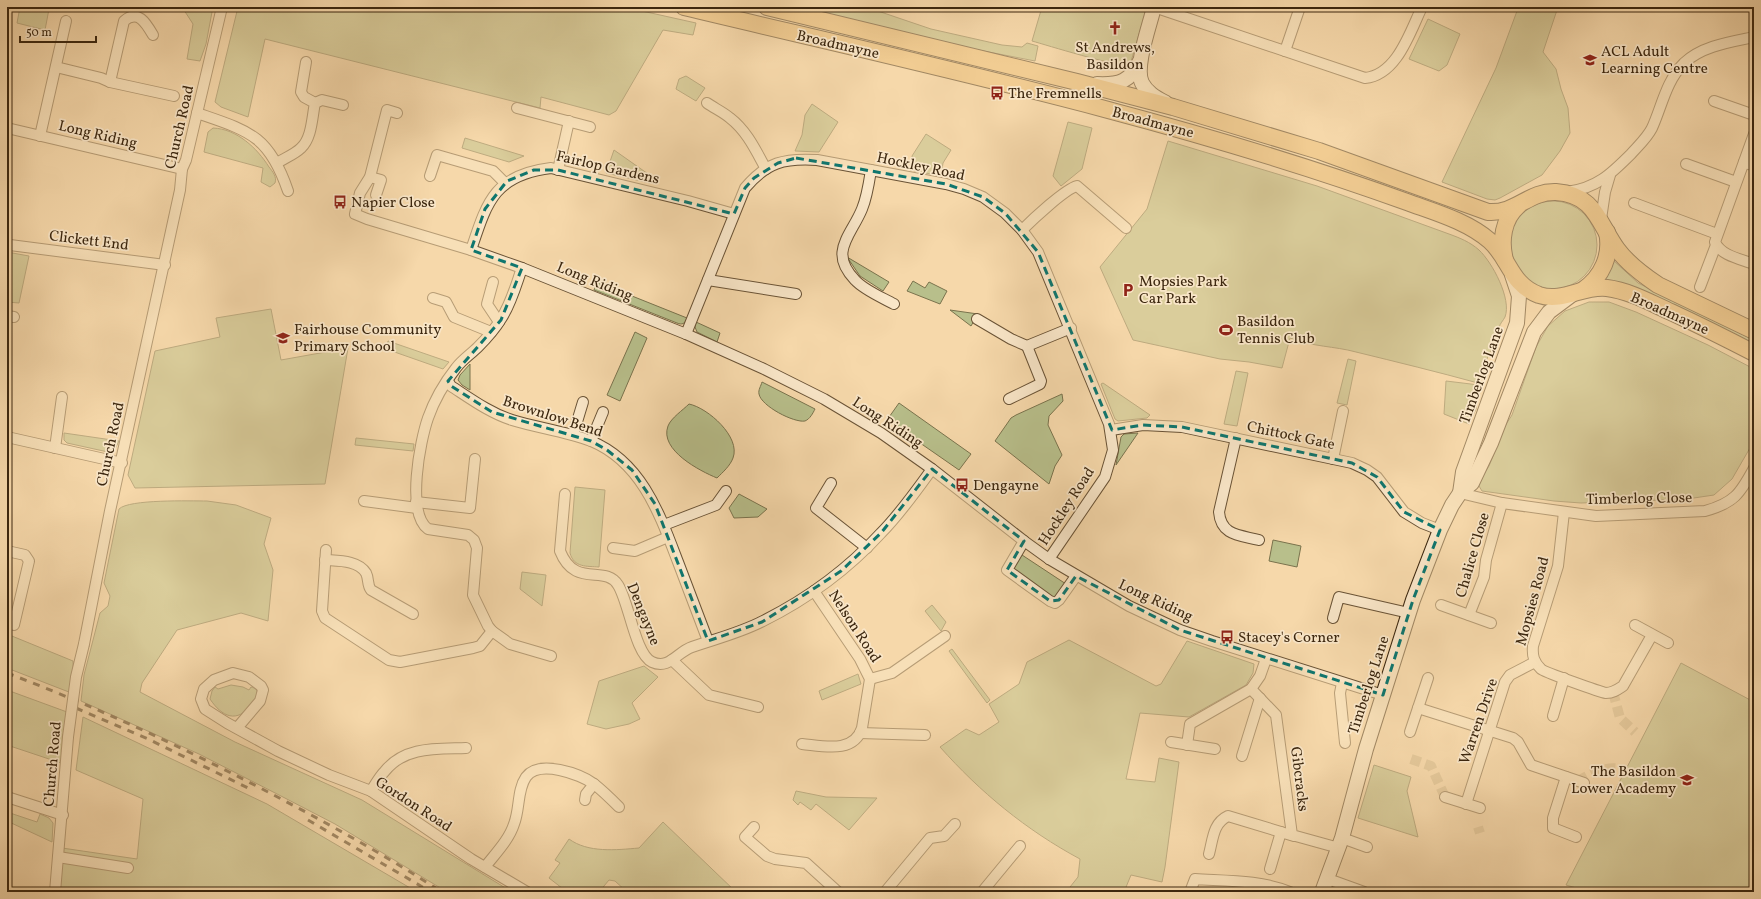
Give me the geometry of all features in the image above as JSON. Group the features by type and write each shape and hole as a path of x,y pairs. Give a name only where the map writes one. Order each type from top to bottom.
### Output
{"main road":[{"name":"Broadmayne","path":"684,7 1109,110 1243,148 1359,186 1459,223 1487,238 1494,245 1520,283 1528,290 1540,295 1556,297 1589,288 1604,288 1629,294 1653,303 1754,353"},
{"name":"Broadmayne","path":"767,7 1077,82 1173,107 1319,151 1488,212 1502,212 1539,194 1557,192 1581,199 1596,211 1617,249 1626,260 1646,277 1665,288 1754,331"},
{"path":"1077,82 1112,85 1132,76 1140,61 1154,7"},
{"path":"1140,61 1140,76 1146,90 1173,107"},
{"name":"Broadmayne","path":"1507,266 1502,246 1505,229 1510,216 1520,204"},
{"path":"1577,292 1592,283 1602,269 1608,248 1604,225"},
{"name":"Timberlog Lane","path":"1460,493 1463,472 1517,323 1519,296 1514,280 1507,266"},
{"name":"Timberlog Lane","path":"1325,886 1340,843 1366,749 1409,613 1440,530 1452,505 1460,493 1472,483 1491,443 1534,332 1549,312 1577,292"}],"street":[{"name":"Church Road","path":"55,892 63,815 68,737 76,677 165,265 180,190 182,169 186,160 222,7"},
{"path":"1154,7 1359,77 1370,78 1382,72 1394,61 1422,7"},
{"path":"1285,51 1300,7"},
{"path":"110,82 124,21 131,16 140,18 146,22 153,35"},
{"path":"40,136 66,21"},
{"path":"1557,192 1580,190 1598,183 1610,175 1648,134 1670,83 1684,63 1719,44 1754,37"},
{"path":"306,62 301,92 304,97 315,103"},
{"path":"56,67 101,78 110,82 174,96"},
{"path":"315,103 322,100 343,105"},
{"path":"1714,101 1754,115"},
{"path":"277,163 300,149 305,143 315,103"},
{"path":"707,103 730,118 748,136 766,169"},
{"path":"517,108 590,127"},
{"path":"376,195 381,180 370,177 387,110 397,113"},
{"path":"197,113 245,131 256,138 269,151 277,163 288,191"},
{"path":"558,170 569,121"},
{"name":"Long Riding","path":"7,128 182,169"},
{"path":"1700,287 1754,134"},
{"path":"430,176 436,155 493,171 505,183"},
{"name":"Hockley Road","path":"686,334 745,188 754,178 778,162 796,158 817,160 946,184 964,189 982,197 999,209 1022,230 1038,252 1071,328 1111,430 1113,450 1105,477 1049,559"},
{"path":"1744,162 1754,166"},
{"path":"1686,164 1736,182"},
{"name":"Fairlop Gardens","path":"471,250 485,209 498,190 505,183 534,170 550,168 688,201 734,214"},
{"path":"871,170 862,208 846,239 842,260 848,272 856,281 894,304"},
{"path":"1604,225 1605,192 1610,175"},
{"name":"Long Riding","path":"370,177 360,193 355,214 367,219 471,250 522,268 686,334 797,385 881,434 932,469 1049,559 1129,606 1180,630 1266,659 1383,695"},
{"path":"1022,230 1036,216 1070,189 1077,186 1126,228"},
{"path":"1634,203 1716,240"},
{"path":"1716,240 1718,249 1754,264"},
{"name":"Clickett End","path":"10,245 165,265"},
{"path":"522,268 507,308 499,322 479,347 456,367 436,399 428,418 415,489 416,505 421,521 428,528 468,535 474,540 477,548 473,595 492,631 510,644 551,656"},
{"path":"708,280 796,294"},
{"path":"493,282 487,304 499,322"},
{"path":"433,298 446,302 454,317 491,332"},
{"path":"977,319 1019,344 1027,346 1071,328"},
{"path":"1009,399 1040,384 1041,381 1027,346"},
{"name":"Brownlow Bend","path":"448,381 451,386 492,412 510,419 591,441 607,450 632,470 648,492 664,525 708,642"},
{"path":"55,448 62,397"},
{"path":"573,435 583,402"},
{"path":"1333,459 1343,411"},
{"path":"591,441 603,412"},
{"name":"Chittock Gate","path":"1111,430 1143,425 1182,427 1352,463 1367,470 1384,484 1404,512 1422,523 1440,530"},
{"path":"7,437 122,463"},
{"path":"1236,438 1219,512 1220,518 1225,529 1230,532 1259,540"},
{"path":"364,501 470,508 475,459"},
{"name":"Timberlog Close","path":"1460,493 1502,504 1596,516 1705,511 1722,507 1735,498 1744,487 1754,468"},
{"name":"Dengayne","path":"565,494 560,551 563,560 569,567 577,572 605,576 618,585 645,656 656,663 668,663 686,649 736,633 762,622 814,591 841,571 867,548 899,513 932,469"},
{"path":"831,482 816,508 867,548"},
{"path":"664,525 716,505 726,490"},
{"name":"Chalice Close","path":"1469,615 1484,577 1486,560 1502,504"},
{"name":"Mopsies Road","path":"1564,512 1558,566 1533,646 1532,653 1535,662 1542,670 1603,692 1617,690 1623,686 1652,635"},
{"path":"613,548 635,551 668,537"},
{"path":"1024,541 1006,570 1050,601 1055,602 1059,600 1076,576"},
{"path":"7,551 25,555 29,561 14,625"},
{"path":"413,614 371,590 366,574 357,565 326,555 322,611 325,618 389,660 400,662 474,648 480,646 492,631"},
{"name":"Nelson Road","path":"814,591 860,659 870,679 860,733"},
{"path":"1333,618 1338,597 1409,613"},
{"name":"Chalice Close","path":"1441,605 1490,623"},
{"path":"1635,626 1668,644"},
{"path":"870,679 892,673 945,636"},
{"path":"1187,745 1190,724 1251,689 1260,676 1266,659"},
{"name":"Dengayne","path":"672,660 709,695 758,707"},
{"name":"Warren Drive","path":"1466,804 1505,682 1510,675 1535,662"},
{"name":"Gordon Road","path":"237,728 260,701 263,690 261,686 249,677 233,673 222,676 207,684 201,699 205,709 237,728 278,751 323,772 371,791 485,867 527,892"},
{"path":"1410,732 1428,678"},
{"path":"1553,716 1564,678"},
{"path":"1342,683 1340,694 1345,743"},
{"name":"Gibcracks","path":"1251,689 1276,715 1294,836"},
{"path":"1242,756 1260,698"},
{"path":"1418,708 1507,735 1518,742 1531,765 1584,783"},
{"path":"802,744 836,747 843,746 854,741 860,733 925,735"},
{"path":"1171,742 1215,749"},
{"path":"371,791 384,771 405,754 418,750 466,748"},
{"path":"485,867 514,825 522,787 529,773 545,767 574,774 594,784 619,807"},
{"path":"1566,777 1553,818 1553,828 1576,837"},
{"path":"585,800 586,794 594,784"},
{"path":"7,797 63,815"},
{"path":"1446,797 1480,808"},
{"path":"1209,854 1216,826 1220,820 1228,816 1294,836 1368,847"},
{"path":"885,892 930,838 944,836 956,824"},
{"path":"754,827 745,837 767,856 775,859 806,863 838,892"},
{"path":"1270,869 1281,832"},
{"path":"982,892 1020,846"},
{"path":"58,857 128,868"},
{"path":"1190,892 1195,879 1256,883 1290,892"},
{"path":"1325,886 1364,892"}],"highlighted area":[{"path":"796,158 946,184 983,197 1005,213 1038,252 1112,430 1143,425 1182,427 1352,463 1377,477 1404,512 1440,530 1413,600 1383,695 1180,630 1076,576 1059,600 1050,601 1007,570 1024,541 932,469 881,533 841,571 762,622 708,641 655,504 632,470 607,450 591,441 492,412 451,386 448,381 501,320 522,268 471,250 485,209 507,181 534,170 558,170 734,214 745,188 754,178 778,163"}],"green space":[{"path":"20,7 39,7 49,9 45,30 17,23"},
{"path":"182,7 210,7 212,12 206,44 200,61 187,59 193,24"},
{"path":"238,7 624,7 696,23 693,35 663,30 616,111 609,115 541,97 540,108 265,39 248,117 221,107 215,102"},
{"path":"784,7 866,7 931,29 1002,45 1022,47 1027,43 1038,46 1035,61 963,47"},
{"path":"1042,7 1147,7 1132,59 1126,65 1120,65 1032,41"},
{"path":"1517,7 1558,7 1543,52 1556,69 1568,108 1570,133 1560,151 1542,175 1500,198 1495,200 1487,199 1442,182 1496,68 1517,11"},
{"path":"1428,19 1460,34 1447,65 1439,71 1409,59"},
{"path":"686,76 705,88 696,101 676,89 679,79"},
{"path":"812,104 838,122 819,152 795,151 802,135 805,115"},
{"path":"1068,122 1092,128 1082,169 1061,186 1053,176"},
{"path":"213,128 230,132 246,141 259,153 273,173 275,183 270,187 261,182 263,168 204,152 208,132"},
{"path":"926,134 951,150 943,163 941,176 910,170 912,156"},
{"path":"465,138 524,156 509,162 462,148"},
{"path":"1168,141 1317,186 1465,240 1476,247 1490,263 1500,281 1506,301 1505,317 1499,326 1500,332 1498,339 1488,356 1478,383 1356,352 1307,343 1290,338 1282,368 1220,359 1133,340 1100,267 1147,209"},
{"path":"614,150 651,176 650,183 606,173"},
{"path":"1553,201 1570,204 1578,208 1590,220 1594,228 1597,245 1594,262 1590,270 1578,282 1570,286 1553,289 1536,286 1528,282 1516,270 1512,262 1509,245 1512,228 1516,220 1528,208 1536,204"},
{"path":"7,252 29,256 19,303 7,302"},
{"path":"847,257 889,282 883,291 860,276"},
{"path":"1613,260 1638,283 1754,340 1754,350 1603,281"},
{"path":"913,281 925,288 929,282 947,291 940,304 907,291"},
{"path":"597,282 687,318 683,324 679,324 594,290"},
{"path":"1589,302 1609,302 1636,312 1708,345 1754,369 1754,441 1732,479 1714,495 1687,499 1581,503 1554,501 1482,491 1479,486 1479,481 1489,466 1505,426 1512,415 1536,347 1548,326 1565,311"},
{"path":"271,309 281,360 348,348 325,484 135,488 128,475 155,351 220,337 216,318"},
{"path":"950,310 978,314 971,326"},
{"path":"696,322 720,333 717,342 697,332 695,327"},
{"path":"635,332 647,338 620,401 607,395"},
{"path":"388,341 449,362 443,369 386,349"},
{"path":"1348,359 1356,361 1347,405 1337,403"},
{"path":"470,364 470,390 462,385 458,380 460,375"},
{"path":"1236,371 1248,373 1237,426 1224,424"},
{"path":"1446,381 1479,385 1476,409 1469,424 1444,414"},
{"path":"762,382 815,409 810,417 805,421 793,419 779,413 765,404 761,399 759,390"},
{"path":"1103,383 1150,415 1147,418 1118,421 1115,419 1101,384"},
{"path":"1062,394 1063,401 1049,416 1048,425 1062,455 1055,466 1049,484 995,441 1011,418"},
{"path":"899,403 971,454 959,470 887,420"},
{"path":"689,404 705,411 713,417 728,433 732,441 734,450 732,461 717,478 692,465 675,451 669,443 667,435 668,426 674,417"},
{"path":"64,433 119,441 115,449 108,452 67,443 64,440"},
{"path":"1138,433 1116,465 1121,437 1124,434"},
{"path":"356,438 414,444 413,451 355,445"},
{"path":"575,487 605,490 599,567 578,564 572,558 570,553"},
{"path":"739,494 767,509 758,517 734,518 729,508"},
{"path":"207,501 236,505 271,518 264,544 273,570 268,621 241,613 177,630 142,683 140,692 235,742 362,800 512,892 447,892 335,824 199,754 81,701 84,675 100,613 108,606 110,596 104,583 119,509 125,506 147,502"},
{"path":"1273,540 1301,546 1297,567 1269,561"},
{"path":"1019,553 1066,584 1054,599 1012,572"},
{"path":"522,572 546,575 542,606 520,589"},
{"path":"932,605 946,622 941,631 925,611"},
{"path":"7,634 73,661 74,694 7,668"},
{"path":"1069,640 1156,686 1161,684 1187,641 1254,664 1253,673 1246,685 1189,717 1140,713 1126,779 1155,782 1159,758 1179,762 1162,882 1131,875 1124,892 1066,892 1078,877 1080,859 1041,836 1005,809 955,764 940,747 966,729 979,735 999,722 989,704 1019,684 1027,662"},
{"path":"952,649 990,700 987,703 949,651"},
{"name":"The Basildon Lower Academy","path":"1681,663 1754,702 1754,892 1590,892 1566,885"},
{"path":"644,666 658,677 632,703 640,719 629,724 606,729 587,724 599,681"},
{"path":"858,674 861,684 822,700 819,691"},
{"path":"231,685 243,687 249,690 251,687 256,689 257,692 252,704 241,714 235,716 225,714 210,699 212,691 215,687 218,689"},
{"path":"7,690 67,712 61,763 7,745"},
{"path":"83,717 267,804 417,892 60,892 62,848 137,859 143,799 76,770"},
{"path":"1374,765 1411,777 1407,791 1418,837 1358,818"},
{"path":"796,791 826,797 877,798 849,830 816,804 811,810 800,802 798,805 793,800"},
{"path":"7,812 37,822 40,814 49,818 53,823 52,842 7,821"},
{"path":"663,822 736,892 627,892 615,881 609,880 599,892 567,892 549,878 560,863 555,860 569,839 585,847 593,849 612,850 639,848"}],"tunnel":[{"path":"1613,692 1620,718 1635,732"},
{"path":"1411,759 1431,766 1445,797"},
{"path":"1578,781 1604,769 1621,769"},
{"path":"1478,827 1480,833"}],"railway":[{"path":"7,673 78,701 148,732 217,766 345,833 442,892"},
{"path":"76,708 148,739 248,788"},
{"path":"308,820 431,892"}],"place":[{"name":"St Andrews, Basildon","path":"1115,28"},
{"name":"ACL Adult Learning Centre","path":"1590,60"},
{"name":"The Fremnells","path":"997,93"},
{"name":"Napier Close","path":"340,202"},
{"name":"Mopsies Park Car Park","path":"1128,290"},
{"name":"Basildon Tennis Club","path":"1226,330"},
{"name":"Fairhouse Community Primary School","path":"283,338"},
{"name":"Dengayne","path":"962,485"},
{"name":"Stacey's Corner","path":"1227,637"},
{"name":"The Basildon Lower Academy","path":"1687,780"}]}
